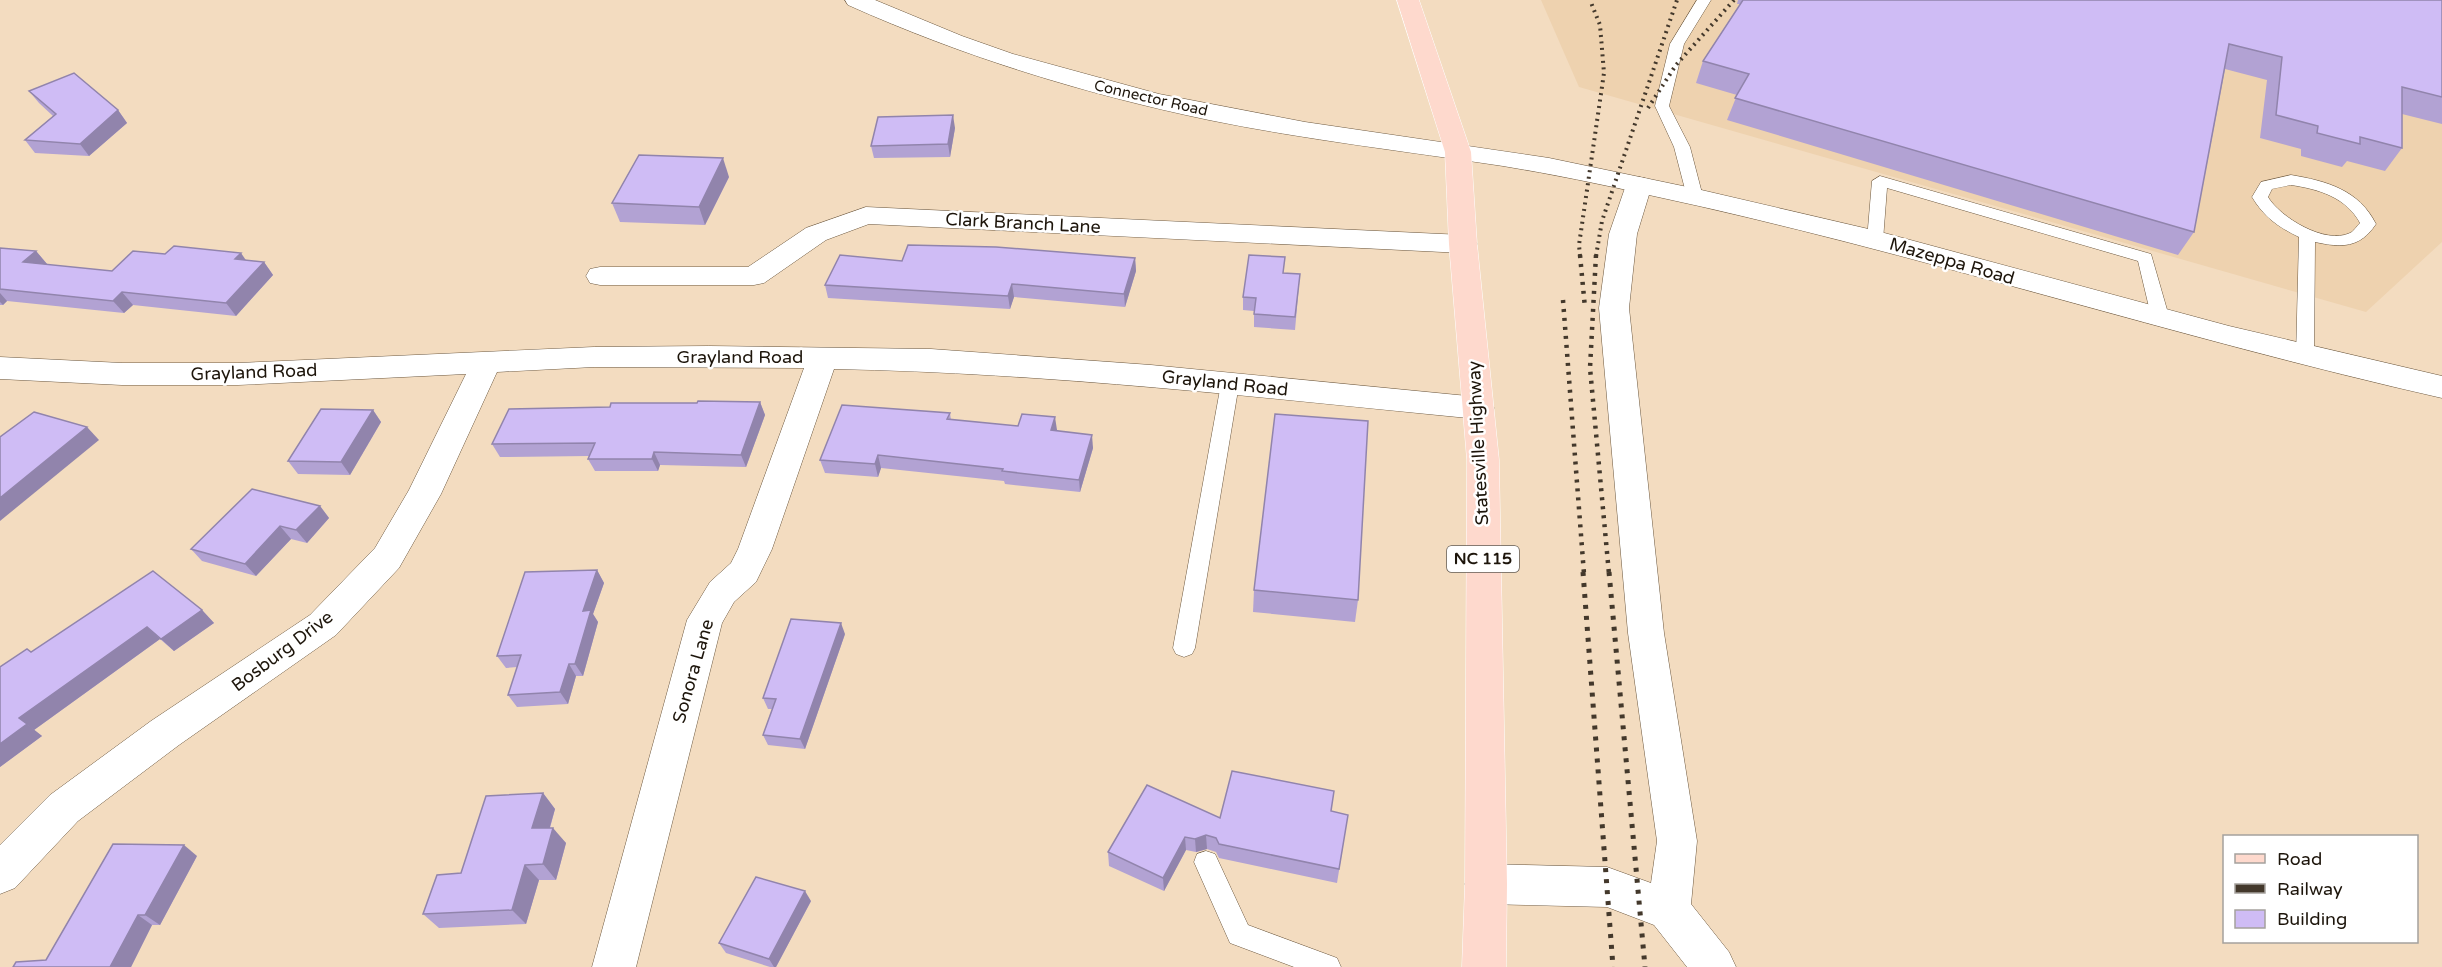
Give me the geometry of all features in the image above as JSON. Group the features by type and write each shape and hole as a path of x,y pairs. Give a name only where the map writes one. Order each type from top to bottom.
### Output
{"main road":[{"name":"Statesville Highway","path":"1408,0 1458,152 1463,244 1483,460 1486,884 1484,967"}],"street":[{"name":"Connector Road","path":"856,0 934,33 997,56 1171,104 1262,122 1458,152"},
{"name":"Mazeppa Road","path":"1458,152 1589,174 1695,196 1875,240 2161,320 2305,357 2442,387"},
{"path":"1639,185 1623,234 1614,308 1646,633 1677,841 1669,910"},
{"name":"Clark Branch Lane","path":"600,276 754,276 816,234 866,215 1463,244"},
{"name":"Grayland Road","path":"4,372 238,374 594,357 931,360 1230,384 1478,408"},
{"name":"Sonora Lane","path":"614,967 705,620 722,592 744,572 755,549 823,358"},
{"name":"Bosburg Drive","path":"0,874 64,808 165,733 323,625 387,558 424,494 486,363"},
{"path":"1486,884 1607,887 1669,910 1714,967"}],"lane":[{"path":"1695,196 1682,147 1662,106 1677,44 1704,0"},
{"path":"2291,180 2326,188 2356,204 2365,214 2368,224 2365,232 2356,237 2342,239 2307,234 2282,223 2264,209 2259,199 2260,191 2266,184 2291,180"},
{"path":"1875,240 1880,181 2145,258 2161,320"},
{"path":"2305,357 2307,234"},
{"path":"1184,648 1230,384"},
{"path":"1206,862 1239,934 1328,967"}],"shaded area":[{"path":"1541,0 2442,0 2442,242 2366,312 1579,87"}],"building":[{"path":"1743,0 2442,0 2442,97 2402,87 2402,148 2360,137 2360,144 2317,133 2318,126 2276,115 2282,57 2229,44 2194,232 1735,98 1749,74 1703,61"},
{"path":"74,73 118,110 80,144 25,140 56,114 29,91"},
{"path":"953,115 948,144 871,146 878,117"},
{"path":"639,155 723,158 699,207 612,203"},
{"path":"908,245 996,247 1135,258 1124,294 1012,284 1008,296 825,285 840,255 902,261"},
{"path":"174,246 241,253 235,259 264,262 226,303 122,292 113,301 0,289 0,248 36,251 23,262 112,271 133,251 165,254"},
{"path":"1249,255 1285,257 1283,273 1300,274 1295,317 1254,314 1256,298 1243,297"},
{"path":"698,401 760,402 741,455 654,452 652,459 588,459 595,443 492,444 509,409 610,407 611,403 697,403"},
{"path":"842,405 950,413 947,419 1018,426 1022,414 1055,417 1051,430 1092,435 1079,480 878,455 875,464 820,460"},
{"path":"321,409 373,410 341,462 288,461"},
{"path":"34,412 87,427 0,498 0,437"},
{"path":"1275,414 1368,421 1358,600 1254,590"},
{"path":"252,489 320,506 296,530 280,526 245,564 191,549"},
{"path":"597,570 583,611 591,610 575,664 569,664 560,692 508,695 521,655 497,656 525,572"},
{"path":"153,571 202,610 161,639 147,627 19,718 27,724 0,744 0,667 27,649 31,652"},
{"path":"791,619 841,623 800,739 763,735 776,699 763,698"},
{"path":"1232,771 1334,791 1331,811 1348,815 1339,869 1219,844 1216,838 1206,835 1195,839 1185,837 1163,878 1108,852 1147,785 1220,818"},
{"path":"543,793 532,828 553,828 543,864 525,865 512,910 423,914 437,875 461,873 486,796"},
{"path":"113,844 184,845 145,915 138,915 110,967 13,967 16,962 46,960"},
{"path":"756,877 805,891 769,959 719,943"}],"railway":[{"path":"1580,256 1579,245 1604,73 1600,25 1590,0"},
{"path":"1596,256 1602,221 1677,0"},
{"path":"1648,108 1676,65 1734,0"},
{"path":"1580,255 1585,308"},
{"path":"1596,255 1590,368 1609,574"},
{"path":"1563,300 1584,574"},
{"path":"1583,572 1613,967"},
{"path":"1609,572 1645,967"}]}
